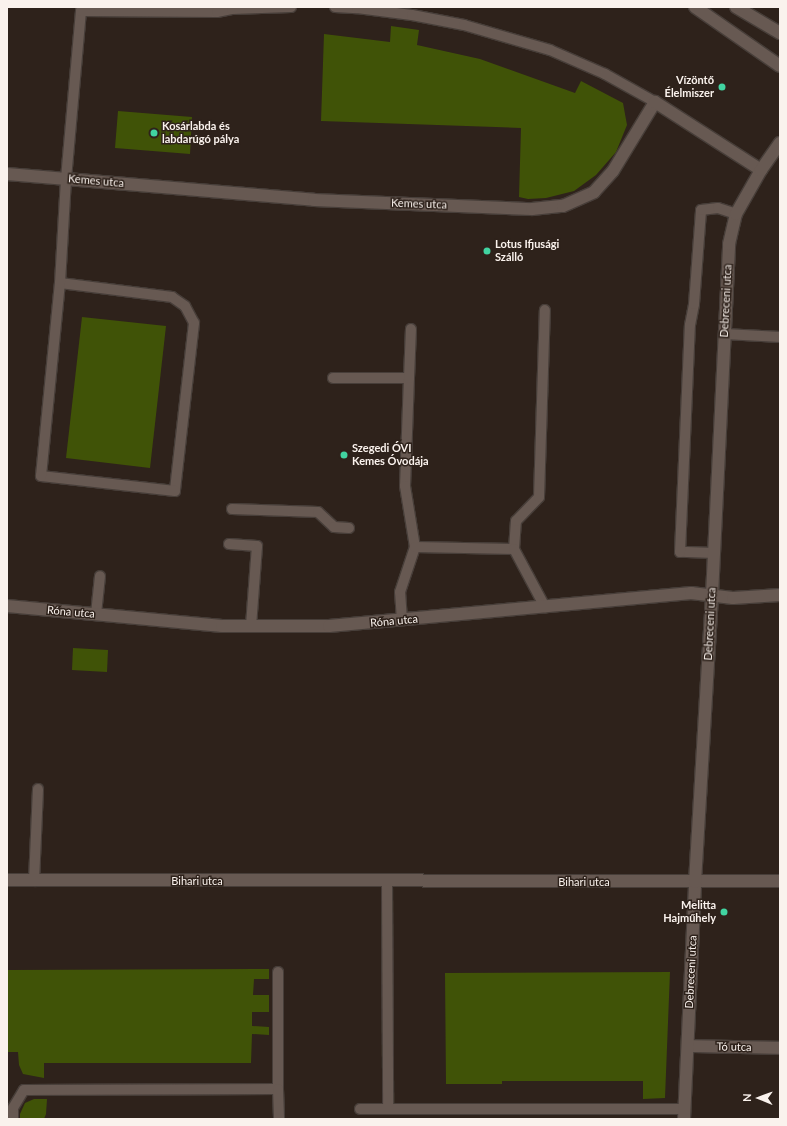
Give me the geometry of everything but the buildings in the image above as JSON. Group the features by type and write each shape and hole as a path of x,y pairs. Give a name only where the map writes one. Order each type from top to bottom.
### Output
{"street":[{"path":"695,7 780,66"},
{"path":"736,7 780,33"},
{"path":"655,102 761,170"},
{"name":"Kemes utca","path":"7,174 314,200 532,209 563,206 594,192 613,171 655,102"},
{"name":"Debreceni utca","path":"685,1114 695,882 712,595 729,244 736,214 761,170 780,143"},
{"name":"Róna utca","path":"7,606 222,626 329,626 692,593 733,598 780,595"},
{"name":"Bihari utca","path":"7,880 780,882"},
{"name":"Tó utca","path":"688,1046 780,1048"}],"lane":[{"path":"60,283 172,297 186,306 194,323 175,491 41,476 60,283 66,179 81,11 217,12 232,9 291,7"},
{"path":"334,7 357,8 412,15 464,25 521,41 550,50 605,74 655,102"},
{"path":"714,553 680,552 690,325 694,304 701,210 718,208 736,214"},
{"path":"545,310 539,496 516,521 514,549 545,607"},
{"path":"402,620 400,592 415,547 405,486 411,329"},
{"path":"725,334 780,337"},
{"path":"333,378 409,378"},
{"path":"232,509 318,512 334,527 349,528"},
{"path":"229,544 257,546 250,626"},
{"path":"415,547 514,549"},
{"path":"96,614 100,576"},
{"path":"34,880 38,789"},
{"path":"387,882 388,1109"},
{"path":"278,972 279,1119"},
{"path":"13,1119 13,1108 24,1090 278,1089"},
{"path":"360,1109 685,1114"}],"green space":[{"path":"391,26 419,30 417,45 480,59 575,93 581,81 623,103 627,125 616,152 596,175 574,191 546,198 528,199 519,197 521,128 321,121 324,34 390,42"},
{"name":"Kosárlabda és labdarúgó pálya","path":"118,111 192,117 190,154 115,148"},
{"path":"82,317 166,326 150,468 66,458"},
{"path":"73,648 108,650 107,672 72,670"},
{"path":"269,969 269,979 254,979 253,995 269,995 269,1012 252,1012 252,1026 269,1027 269,1035 252,1034 251,1063 44,1063 44,1078 23,1074 19,1065 18,1052 7,1052 7,970"},
{"path":"670,972 665,1098 643,1099 643,1081 502,1081 502,1084 446,1084 445,973"},
{"path":"34,1099 47,1099 46,1114 44,1119 20,1119 20,1114 25,1103"}],"place":[{"name":"Vízöntő Élelmiszer","path":"722,87"},
{"name":"Kosárlabda és labdarúgó pálya","path":"154,133"},
{"name":"Lotus Ifjusági Szálló","path":"487,251"},
{"name":"Szegedi ÓVI Kemes Óvodája","path":"344,455"},
{"name":"Melitta Hajműhely","path":"724,912"}]}
